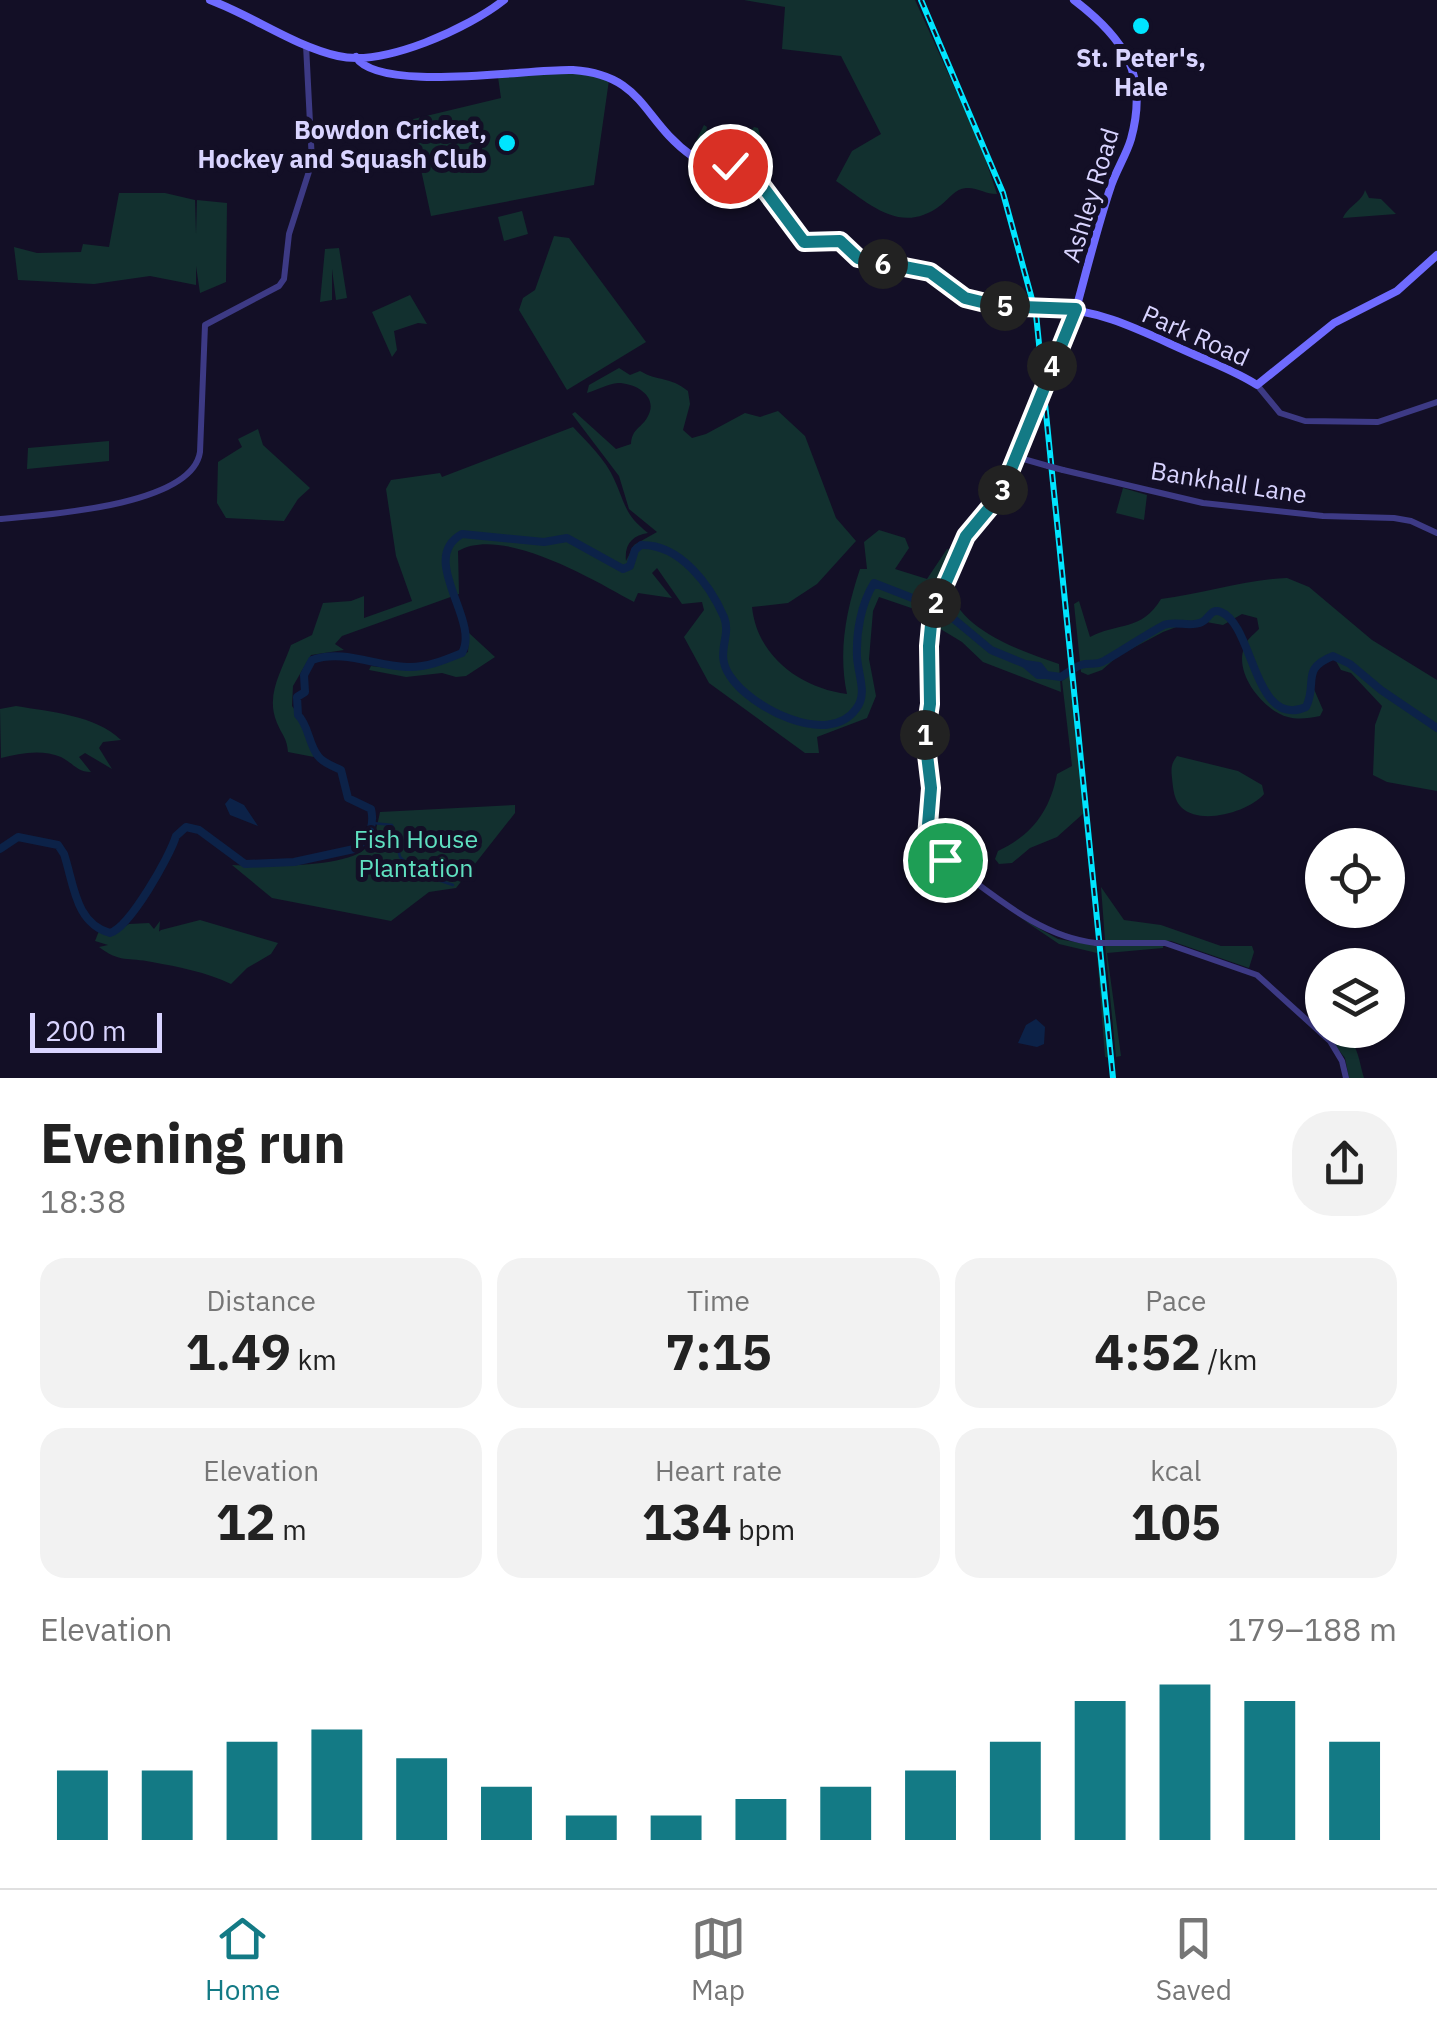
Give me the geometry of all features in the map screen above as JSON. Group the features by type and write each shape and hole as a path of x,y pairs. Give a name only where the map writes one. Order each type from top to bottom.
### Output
{"main road":[{"path":"210,0 306,45 336,56 356,57 442,38 504,0"},
{"name":"Ashley Road","path":"1074,0 1102,21 1124,46 1135,81 1132,136 1113,178 1076,309"},
{"name":"Park Road","path":"356,57 362,65 398,74 448,78 531,69 606,75 625,84 670,136 696,158 744,170 757,179 801,240 840,241 858,258 925,270 957,294 998,306 1076,309 1142,332 1257,385 1334,323 1398,291 1437,255"}],"street":[{"path":"0,519 116,504 179,482 198,462 205,325 279,286 284,279 289,234 312,162 306,45"},
{"name":"Ashley Road","path":"1076,309 1001,494 966,536 932,614 930,704 925,738 931,777 928,844 945,860 1050,932 1096,943 1165,943 1256,975 1330,1041 1342,1061 1346,1078"},
{"path":"1257,385 1280,412 1298,420 1378,422 1437,402"},
{"name":"Bankhall Lane","path":"1016,457 1203,503 1323,516 1394,518 1437,533"}],"green space":[{"path":"744,0 915,0 981,146 997,194 962,189 926,214 899,217 874,207 836,181 852,151 881,134 841,56 782,49 785,7"},
{"name":"Bowdon Cricket, Hockey and Squash Club","path":"581,73 609,80 594,185 431,216 417,151 401,122 501,98 498,77"},
{"path":"704,125 707,127 713,161 691,151"},
{"path":"754,127 762,141 740,167 722,162 716,140 722,137 740,143"},
{"path":"1365,190 1369,198 1381,199 1396,214 1343,218"},
{"path":"119,193 165,193 195,200 196,234 197,200 227,203 226,282 200,293 196,266 196,285 150,276 94,284 18,280 14,247 37,253 81,252 83,244 109,247"},
{"path":"522,211 528,234 504,241 498,217"},
{"path":"554,236 569,238 646,342 567,390 519,310 523,298 535,290"},
{"path":"339,248 347,298 336,300 332,269 332,300 320,302 325,249"},
{"path":"410,295 427,324 394,331 397,350 392,357 372,312"},
{"path":"619,368 630,375 640,371 688,391 690,404 683,430 692,438 745,413 760,417 778,411 805,436 836,518 856,541 817,584 788,603 752,607 762,640 784,667 798,677 847,694 843,647 847,616 860,569 867,569 864,542 879,530 905,538 909,548 895,569 927,579 947,549 957,551 926,613 879,597 873,611 869,659 876,696 867,718 817,737 819,753 805,753 709,683 684,637 704,610 702,602 682,604 657,568 652,573 672,598 638,593 634,602 548,558 498,545 477,545 458,551 459,594 342,636 335,644 344,650 311,655 293,686 292,706 304,723 314,757 288,752 274,713 274,693 291,645 312,635 323,603 364,596 364,618 412,601 396,556 386,489 391,480 440,473 442,477 573,427 606,465 630,514 648,533 631,541 626,561 634,545 657,532 629,509 619,476 572,414 575,412 616,449 631,444 650,410 644,393 618,383 587,393 589,385"},
{"path":"258,429 263,445 310,488 284,521 226,518 217,503 218,462 242,447 238,439"},
{"path":"109,441 109,461 27,469 28,448"},
{"path":"1123,488 1147,495 1144,520 1116,513"},
{"path":"1287,578 1309,587 1372,640 1437,680 1437,791 1387,782 1373,775 1375,725 1382,706 1351,673 1341,670 1333,656 1313,669 1310,680 1323,710 1320,716 1288,717 1261,699 1247,680 1242,658 1246,642 1259,629 1257,618 1242,614 1223,625 1195,620 1118,656 1102,670 1088,675 1081,672 1074,604 1079,601 1090,637 1137,622 1161,599"},
{"path":"948,585 954,601 977,626 1009,645 1059,664 1061,692 983,662 962,642 934,625"},
{"path":"469,633 495,657 466,676 442,673 406,677 369,670 371,666 409,669 445,662 468,652"},
{"path":"1071,674 1085,812 1057,837 1030,848 1012,863 999,864 995,859 998,851 1021,837 1038,820 1050,799 1057,774 1072,766 1062,681"},
{"path":"16,706 72,716 110,732 121,740 103,742 99,748 112,769 85,753 79,757 91,772 46,753 1,758 0,709"},
{"path":"1177,756 1238,771 1262,785 1264,794 1237,811 1213,816 1191,813 1179,805 1174,794 1172,769"},
{"name":"Fish House Plantation","path":"515,805 515,813 456,888 429,892 391,921 272,898 232,865 302,865 354,855 371,841 380,812"},
{"path":"1101,887 1124,920 1161,925 1221,946 1252,946 1249,968 1171,941 1105,940"},
{"path":"1022,919 1058,939 1098,946 1110,1058 1105,1057 1097,953 1059,944"},
{"path":"200,920 278,943 271,954 247,968 231,984 182,968 119,957 99,947 108,945 95,941 99,931 110,935 129,924 149,923 154,929 160,921 159,932"},
{"path":"1105,945 1163,945 1107,953 1121,1056 1116,1057"},
{"path":"1337,1048 1354,1048 1364,1078 1349,1078 1345,1058"}],"water":[{"path":"230,798 244,805 258,826 230,815 225,804"},
{"path":"1036,1019 1045,1027 1044,1044 1037,1047 1018,1043 1026,1025"}],"waterway":[{"path":"0,849 18,837 58,845 83,912 89,921 110,933 138,905 176,836 186,827 199,830 245,864 294,862 354,849 369,832 371,809 348,798 341,770 323,761 315,751 298,715 297,697 305,692 304,675 312,660 324,657 414,667 462,653 466,639 464,624 447,574 446,558 450,545 462,534 544,542 567,538 623,569 630,566 641,545 668,551 702,580 724,617 723,660 730,676 754,700 790,719 809,724 827,725 843,720 860,703 859,628 874,583 943,610 991,650 1025,664 1038,675 1046,675"},
{"path":"1025,664 1039,666 1046,675 1061,677 1081,665 1104,661 1164,625 1197,624 1217,611 1232,621 1275,704 1289,710 1306,707 1313,672 1333,656 1350,664 1437,728"},
{"path":"373,823 392,825 400,857 417,873 453,885"}],"railway":[{"path":"921,0 1003,193 1036,314 1113,1078"}],"place":[{"name":"St. Peter's, Hale","path":"1141,26"},
{"name":"Bowdon Cricket, Hockey and Squash Club","path":"507,143"}],"route":[{"path":"730,166 757,179 804,242 840,241 858,258 932,272 950,290 973,300 998,306 1076,309 1001,494 966,536 932,614 930,704 925,730 931,788 927,837 928,844 945,860"}]}
